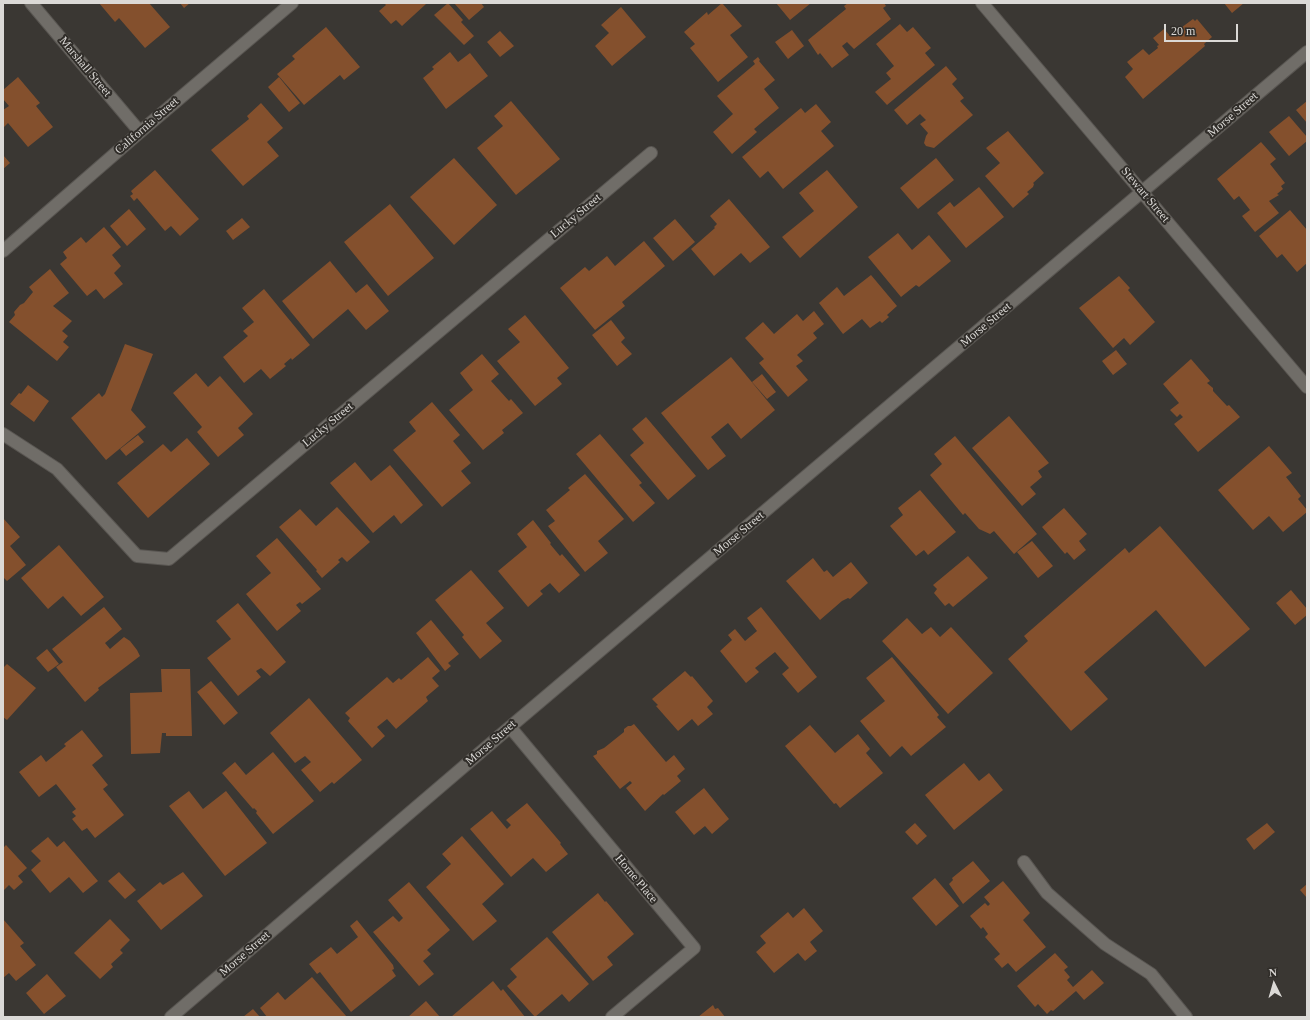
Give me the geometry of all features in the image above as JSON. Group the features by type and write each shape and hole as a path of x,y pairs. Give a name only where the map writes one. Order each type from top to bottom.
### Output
{"street":[{"name":"Marshall Street","path":"31,3 140,132"},
{"name":"California Street","path":"3,251 292,3"},
{"name":"Stewart Street","path":"982,3 1307,387"},
{"name":"Morse Street","path":"171,1017 510,727 1307,52"},
{"name":"Lucky Street","path":"3,434 57,469 137,556 169,558 651,153"},
{"name":"Horne Place","path":"510,727 694,948 612,1017"},
{"path":"1024,862 1047,893 1105,944 1150,974 1186,1017"}],"building":[{"path":"99,3 149,3 170,27 145,48 119,18 115,22"},
{"path":"180,3 190,3 184,8"},
{"path":"384,3 426,4 402,26 396,20 391,24 379,11 386,5"},
{"path":"448,3 463,20 461,22 474,36 464,45 434,15"},
{"path":"454,3 481,3 484,7 469,20"},
{"path":"722,3 742,26 730,35 748,57 718,82 690,48 695,44 684,32 707,12 708,15"},
{"path":"776,3 811,3 790,20"},
{"path":"848,3 884,3 886,6 883,8 891,19 854,49 847,42 842,46 849,55 832,68 820,53 818,55 808,40 846,9 844,6"},
{"path":"1224,3 1244,3 1232,13"},
{"path":"621,7 646,37 612,66 595,46 609,33 601,25"},
{"path":"1193,19 1195,21 1197,19 1212,37 1204,44 1205,46 1143,99 1125,77 1133,69 1127,62 1143,49 1149,55 1158,48 1157,46 1159,45 1153,38 1164,29 1170,36"},
{"path":"900,24 907,32 913,27 931,48 925,53 935,65 887,105 875,92 891,79 886,73 894,66 876,44"},
{"path":"326,27 360,67 344,80 340,75 304,105 277,74 295,59 292,56"},
{"path":"792,30 804,46 788,59 775,42"},
{"path":"500,31 514,46 500,57 487,42"},
{"path":"450,52 458,62 470,53 488,76 446,109 423,78 434,69 432,67"},
{"path":"758,57 760,60 759,61 775,80 764,89 779,108 754,129 757,132 732,154 713,132 733,114 717,96 755,64 753,61"},
{"path":"946,66 957,79 952,84 964,98 960,101 973,115 934,148 926,146 924,143 928,133 920,124 926,120 920,114 907,125 894,110"},
{"path":"18,77 40,103 36,106 53,127 28,147 8,123 4,127 3,125 3,110 9,106 3,99 3,90"},
{"path":"279,77 300,103 289,112 268,87"},
{"path":"511,101 560,159 516,195 477,148 503,126 494,116"},
{"path":"1307,101 1307,123 1296,110"},
{"path":"261,103 283,128 267,142 279,156 243,186 211,150 249,119 247,116"},
{"path":"816,104 831,122 821,131 834,146 783,189 768,171 760,178 742,157 801,108 805,113"},
{"path":"1289,116 1307,137 1307,141 1289,156 1269,132"},
{"path":"1008,131 1044,173 1033,183 1033,187 1027,192 1029,194 1013,208 985,176 1000,163 986,148"},
{"path":"1261,142 1276,159 1270,164 1285,183 1281,186 1283,189 1277,194 1279,195 1269,201 1279,213 1255,232 1242,216 1250,210 1239,196 1234,200 1217,179"},
{"path":"3,155 10,163 3,169"},
{"path":"454,158 497,205 454,245 410,197"},
{"path":"936,158 954,180 918,209 900,188"},
{"path":"155,170 199,219 180,236 171,226 165,231 137,198 134,201 130,196 133,194 131,191"},
{"path":"827,170 858,207 800,258 782,237 814,211 799,193"},
{"path":"979,187 1004,217 966,248 937,213 950,202 954,207"},
{"path":"729,199 770,247 750,263 741,253 714,276 691,249 715,228 714,227 717,224 710,216"},
{"path":"390,204 434,258 388,296 344,242"},
{"path":"129,209 146,229 127,246 110,226"},
{"path":"1290,210 1307,230 1307,263 1297,272 1282,254 1277,258 1259,236"},
{"path":"242,218 250,227 233,240 226,231"},
{"path":"675,219 695,242 673,261 653,238"},
{"path":"104,227 121,247 112,255 121,266 114,273 123,284 104,299 96,289 87,296 60,264 67,258 63,252 81,237 86,243"},
{"path":"898,233 912,250 929,235 951,261 919,287 916,285 901,297 868,257"},
{"path":"644,241 665,266 622,302 625,306 595,330 560,288 585,267 589,271 607,256 615,266"},
{"path":"330,261 356,293 367,284 389,311 366,330 348,309 313,339 282,301"},
{"path":"50,269 69,293 53,306 72,321 62,331 68,336 63,342 69,347 57,361 9,322 15,315 14,312 33,292 29,287"},
{"path":"871,275 897,306 887,315 889,317 882,323 880,321 870,328 862,319 843,334 819,303 837,287 844,296"},
{"path":"1119,276 1130,288 1128,290 1155,322 1130,345 1124,338 1113,348 1079,308"},
{"path":"264,289 310,345 292,360 291,358 284,364 286,366 270,379 261,369 244,383 223,357 248,336 243,331 254,322 242,308"},
{"path":"814,311 824,324 813,333 817,338 797,355 803,361 796,366 808,380 788,397 759,363 764,359 745,338 763,322 774,334 797,314 803,321"},
{"path":"525,315 569,368 557,378 562,384 535,406 497,361 520,342 508,329"},
{"path":"611,320 625,338 621,342 632,354 617,366 592,335"},
{"path":"125,344 153,354 131,410 146,427 106,460 71,418 99,393 102,397 105,394"},
{"path":"1116,350 1127,364 1113,375 1102,361"},
{"path":"482,354 499,374 491,381 509,401 511,399 523,413 502,430 504,433 483,450 449,410 473,390 460,373"},
{"path":"731,357 775,410 741,439 728,423 711,437 726,456 708,470 661,413"},
{"path":"1191,359 1210,381 1207,383 1213,388 1213,391 1240,417 1198,452 1174,424 1183,417 1180,414 1177,417 1170,410 1179,403 1163,384"},
{"path":"196,373 208,387 220,376 253,414 238,428 244,435 218,457 197,432 202,427 173,393"},
{"path":"762,374 776,392 767,399 752,382"},
{"path":"28,385 49,401 34,422 10,404"},
{"path":"432,402 460,435 453,441 471,463 461,471 471,483 442,507 393,450 416,431 409,422"},
{"path":"1009,416 1049,463 1038,471 1042,477 1030,487 1036,494 1022,506 972,448"},
{"path":"646,417 696,476 668,500 630,455 644,443 632,429"},
{"path":"600,434 642,483 639,485 655,503 633,522 576,454"},
{"path":"138,435 144,442 126,456 120,449"},
{"path":"955,436 1037,534 1014,554 994,531 990,534 979,529 965,513 963,515 930,475 942,464 934,454"},
{"path":"187,438 210,464 148,518 117,483 163,444 171,452"},
{"path":"1269,446 1292,473 1286,477 1301,496 1298,499 1307,510 1307,512 1283,532 1269,516 1253,530 1218,490"},
{"path":"355,462 371,481 390,465 423,505 401,524 394,515 373,533 330,483"},
{"path":"585,474 624,519 598,541 608,553 585,572 548,526 555,521 546,510 570,490 568,488"},
{"path":"920,490 956,532 928,555 924,550 916,556 890,526 903,515 898,508"},
{"path":"337,507 370,542 347,562 342,557 338,560 340,562 322,578 316,571 317,570 279,527 300,509 316,526"},
{"path":"1064,508 1087,534 1079,541 1086,550 1074,560 1067,552 1065,554 1042,527"},
{"path":"3,518 20,537 10,546 26,565 7,581 3,577"},
{"path":"533,520 560,556 562,554 580,575 559,593 550,583 540,591 543,594 528,607 498,571 527,547 517,534"},
{"path":"1160,526 1250,629 1205,667 1156,610 1084,672 1108,699 1071,731 1008,659 1028,641 1024,636 1125,548 1129,553"},
{"path":"277,538 321,589 302,604 300,602 296,605 301,611 277,631 246,594 271,573 256,556"},
{"path":"1032,541 1053,566 1038,578 1017,552"},
{"path":"59,545 104,597 81,616 63,596 48,609 21,578"},
{"path":"968,556 988,578 953,607 949,603 945,606 934,593 937,589 933,585"},
{"path":"813,558 824,572 827,570 833,577 851,562 868,583 850,599 848,598 842,601 820,620 786,581"},
{"path":"471,570 504,608 486,623 502,641 480,659 462,637 464,635 435,600"},
{"path":"1291,590 1307,609 1307,615 1295,625 1276,603"},
{"path":"238,603 286,662 270,676 261,668 256,671 261,677 238,696 207,658 231,639 216,621"},
{"path":"104,607 122,629 105,643 110,649 124,637 130,641 140,656 98,688 99,690 85,702 56,667 63,662 52,649"},
{"path":"761,607 817,677 798,693 782,674 789,668 775,652 755,668 759,672 746,683 720,651 732,640 728,635 735,629 745,641 757,631 747,618"},
{"path":"907,618 922,634 931,627 940,637 951,627 993,673 948,714 882,641"},
{"path":"431,620 459,654 448,663 451,666 445,671 416,633"},
{"path":"47,649 59,664 48,672 36,658"},
{"path":"428,657 440,671 432,678 439,686 426,697 428,701 396,729 387,719 377,727 385,736 372,748 348,721 350,718 345,713 387,677 393,683 399,678 401,680"},
{"path":"892,657 939,715 937,717 946,727 911,756 902,746 890,757 860,721 885,701 866,678"},
{"path":"7,664 36,688 7,720 3,717 3,668"},
{"path":"161,669 190,669 192,736 166,736 166,733 162,733 160,753 131,754 130,693 162,692"},
{"path":"685,671 691,677 692,676 713,701 707,707 713,714 698,726 692,719 678,731 656,706 658,705 652,699"},
{"path":"211,681 238,713 224,725 197,692"},
{"path":"309,698 362,760 334,784 332,782 320,792 301,770 311,762 305,756 295,763 270,733"},
{"path":"634,724 666,762 674,755 685,769 677,776 681,781 664,795 663,794 645,811 626,788 632,783 630,781 620,789 593,756 597,754 597,751 604,748 624,732 624,729"},
{"path":"810,725 835,753 858,734 870,749 866,753 883,773 840,808 836,803 834,804 785,746"},
{"path":"82,730 103,756 92,765 108,785 103,789 124,815 95,838 87,828 82,831 72,819 76,816 72,812 76,809 56,784 39,797 19,772 41,755 46,762 66,746 64,744"},
{"path":"273,752 314,801 273,834 256,813 257,811 254,808 253,809 222,773 235,762 246,775"},
{"path":"964,763 979,781 989,773 1003,790 954,830 925,795"},
{"path":"704,788 729,819 712,834 705,826 694,835 675,812"},
{"path":"189,791 203,809 226,791 267,843 225,876 169,806"},
{"path":"527,803 561,843 560,844 568,854 546,872 533,858 511,877 470,829 492,811 507,829 511,825 506,820"},
{"path":"915,823 927,836 917,845 905,832"},
{"path":"1267,823 1275,832 1254,850 1246,839"},
{"path":"462,836 504,884 482,904 497,921 473,941 426,887 451,864 442,854"},
{"path":"48,837 57,847 64,841 98,881 83,893 69,877 50,893 31,870 41,861 31,851"},
{"path":"6,845 27,868 18,876 23,882 14,890 9,885 3,891 3,848"},
{"path":"973,861 990,881 963,904 949,884 953,880 952,878"},
{"path":"119,872 136,890 125,899 108,881"},
{"path":"183,872 203,896 161,930 137,901 160,882 163,885"},
{"path":"935,878 959,906 936,926 912,898"},
{"path":"1003,881 1030,913 1023,920 1046,947 1016,972 1008,963 1002,968 994,959 1000,954 985,937 988,934 983,927 981,929 970,916 985,903 988,906 990,904 984,897"},
{"path":"409,882 450,930 427,950 431,954 423,961 434,974 419,986 373,932 393,916 399,922 403,918 388,900"},
{"path":"1307,884 1307,898 1300,890"},
{"path":"598,893 634,934 607,957 613,965 593,981 552,932"},
{"path":"804,908 823,931 810,942 817,951 805,961 798,953 774,973 756,952 766,943 760,936 788,912 793,918"},
{"path":"3,919 24,943 20,946 36,965 16,981 9,973 3,978"},
{"path":"110,919 130,940 120,950 123,953 111,964 113,967 100,979 74,953"},
{"path":"357,920 393,965 394,969 392,970 396,976 351,1012 320,972 317,974 309,964 331,947 337,954 358,937 350,926"},
{"path":"547,937 589,984 569,1002 562,994 535,1017 507,986 517,977 510,969"},
{"path":"1055,953 1068,967 1064,970 1070,977 1067,980 1073,987 1092,970 1104,983 1084,1000 1076,991 1053,1011 1051,1010 1047,1014 1038,1004 1035,1007 1017,986"},
{"path":"47,974 66,996 44,1014 26,993"},
{"path":"312,977 347,1017 267,1017 260,1008 278,992 285,1000"},
{"path":"493,981 501,991 503,989 525,1017 451,1017"},
{"path":"426,1001 440,1017 408,1017"},
{"path":"713,1005 715,1009 718,1008 725,1017 698,1017"},
{"path":"253,1009 260,1017 243,1017"}]}
